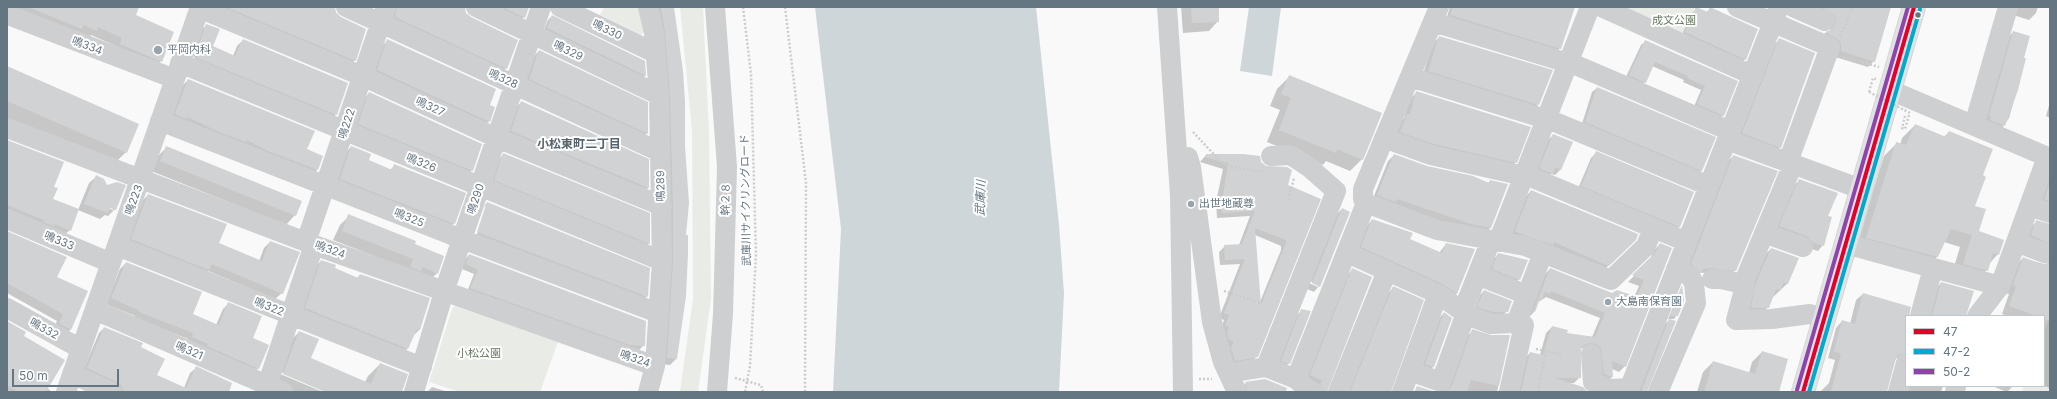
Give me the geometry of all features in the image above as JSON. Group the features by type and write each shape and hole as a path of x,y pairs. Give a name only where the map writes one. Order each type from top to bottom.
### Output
{"main road":[{"path":"1803,392 1861,189 1880,91 1914,7"}],"street":[{"name":"鳴328","path":"346,7 383,15 515,84 660,152"},
{"name":"鳴329","path":"476,7 659,95"},
{"name":"鳴290","path":"414,392 444,292 541,7"},
{"name":"鳴330","path":"560,7 655,53"},
{"name":"鳴289","path":"648,7 654,33 659,95 662,206 662,261 655,366 648,392"},
{"name":"幹２８","path":"715,7 727,168 724,314 717,392"},
{"path":"1167,7 1180,195 1183,392"},
{"path":"1410,372 1441,382 1478,275 1523,176 1590,7"},
{"path":"1601,7 1752,75"},
{"path":"1737,7 1776,15 1830,46 1791,163 1743,284 1745,286 1736,320 1772,319 1810,314 1824,318"},
{"path":"1793,7 1825,21"},
{"path":"1974,125 2008,7"},
{"name":"鳴223","path":"69,383 200,8"},
{"name":"鳴327","path":"200,8 362,76 497,138 662,206"},
{"name":"鳴334","path":"8,13 177,71"},
{"path":"1653,228 1646,246 1611,280 1525,246 1437,230 1366,203 1362,194 1436,14 1568,62 1791,163 1861,189"},
{"name":"鳴222","path":"272,390 326,185 383,15"},
{"path":"1591,354 1593,382 1609,389 1629,390 1776,15"},
{"name":"鳴326","path":"177,71 345,131 662,261"},
{"path":"1410,77 1546,118 1709,186"},
{"path":"1880,91 1974,125 2048,158 2000,286 1978,315"},
{"name":"鳴325","path":"160,121 462,239 658,313"},
{"name":"鳴324","path":"7,128 310,243 655,366"},
{"path":"1175,130 1180,135 1191,167 1212,322 1223,362 1237,392"},
{"path":"1384,138 1431,155 1523,176 1553,185 1687,242"},
{"path":"1266,367 1336,192 1290,155 1272,156"},
{"path":"1296,379 1366,203"},
{"path":"2029,206 2050,213"},
{"name":"鳴333","path":"7,219 114,254"},
{"path":"1320,232 1387,270 1438,294 1464,312 1491,324 1516,323 1524,325 1509,392"},
{"path":"1764,233 1803,247"},
{"path":"2016,242 2044,253"},
{"path":"1846,244 2000,286"},
{"path":"1516,323 1543,253"},
{"name":"鳴322","path":"114,254 291,315 422,367"},
{"path":"1309,260 1339,273"},
{"path":"1920,315 1934,268"},
{"path":"1658,392 1696,303 1694,283 1690,276 1676,269"},
{"path":"1338,392 1387,270"},
{"path":"1478,275 1527,295"},
{"path":"1712,279 1743,284"},
{"path":"1300,281 1330,294"},
{"path":"1402,392 1438,294"},
{"name":"鳴332","path":"7,308 81,349"},
{"name":"鳴321","path":"95,310 272,390"},
{"path":"1275,344 1305,356"},
{"path":"1241,371 1266,367 1296,379 1308,390 1313,392"},
{"path":"1898,392 1905,367"},
{"path":"69,383 112,392"}],"path":[{"name":"武庫川サイクリングロード","path":"743,7 751,74 756,254 750,366 745,392"},
{"path":"784,7 806,183 805,392"},
{"path":"1838,56 1879,68"},
{"path":"1880,91 1910,112 1905,129 1902,128 1905,116"},
{"path":"1175,130 1187,125 1222,163 1232,167 1270,173 1272,156"},
{"path":"1288,200 1298,160"},
{"path":"1208,291 1229,291 1260,302"},
{"path":"1519,345 1563,355"},
{"path":"1538,392 1546,351"},
{"path":"748,380 761,384 763,392"}],"green space":[{"path":"604,7 642,7 646,30 641,35 600,15"},
{"path":"680,7 703,7 709,132 711,298 698,392 680,392 693,298 692,131"},
{"name":"成文公園","path":"1613,7 1695,7 1681,38"},
{"name":"小松公園","path":"455,306 558,342 540,392 460,392 429,382 452,309"},
{"path":"2050,316 2050,392 2022,392 2024,387 2045,387 2045,329"}],"water":[{"name":"武庫川","path":"815,7 1036,7 1059,225 1064,293 1059,392 833,392 841,229"},
{"path":"1249,7 1281,7 1272,76 1240,71"}],"building":[{"path":"28,7 139,7 136,15 174,32 162,62 120,44 122,38 98,27 97,31 84,25 82,29"},
{"path":"226,7 335,7 336,13 341,17 366,29 356,61"},
{"path":"397,7 465,7 466,13 471,17 518,40 507,69 395,17"},
{"path":"503,7 529,7 525,18"},
{"path":"661,7 674,7 683,71 685,102 685,146 689,203 686,235 688,235 688,254 686,296 677,359 667,358 673,262 673,205 670,94 665,32"},
{"path":"1191,7 1219,7 1219,22 1192,23"},
{"path":"1453,7 1575,7 1561,49 1450,15"},
{"path":"1696,7 1708,12 1710,7 1758,29 1746,60 1685,32"},
{"path":"1822,7 1891,7 1875,62 1841,51 1839,40 1825,32 1831,30 1835,26 1836,20 1834,15"},
{"path":"552,15 645,61 646,76 547,28"},
{"path":"206,24 220,29 213,46 235,56 243,39 348,83 337,115 197,58 200,51 197,50"},
{"path":"2013,31 2030,36 2018,90 2005,126 1990,120 1991,117 1989,116"},
{"path":"1439,36 1553,70 1539,105 1428,71"},
{"path":"1779,38 1815,53 1781,148 1742,133"},
{"path":"387,39 496,89 490,105 495,107 490,122 377,70"},
{"path":"1645,40 1738,81 1724,116 1697,104 1705,86 1687,78 1688,76 1655,62 1646,83 1629,75"},
{"path":"539,50 648,102 648,134 529,79"},
{"path":"7,66 139,124 127,153 7,101"},
{"path":"1289,75 1382,113 1363,160 1337,149 1336,153 1279,130 1291,98 1281,94"},
{"path":"188,79 315,131 307,149 323,156 318,170 268,151 247,140 246,142 219,132 188,117 187,119 175,114"},
{"path":"1597,87 1716,137 1702,171 1585,122"},
{"path":"1416,91 1531,127 1517,163 1434,144 1400,132 1407,114 1410,114"},
{"path":"369,92 482,144 473,171 358,124"},
{"path":"521,101 649,159 649,188 511,131"},
{"path":"1915,124 1946,137 1949,131 1993,149 1983,175 1986,177 1975,206 1986,209 1979,231 2004,240 1999,255 1993,253 1988,271 1963,264 1972,235 1951,229 1938,257 1866,238 1896,142 1906,145"},
{"path":"1553,134 1573,142 1561,170 1555,167 1553,174 1539,168"},
{"path":"7,140 64,162 54,187 58,188 53,199 79,209 71,231 55,224 54,226 43,222 44,220 7,205"},
{"path":"166,146 302,201 296,216 160,161"},
{"path":"351,146 371,154 369,160 392,170 394,164 466,193 455,224 340,179"},
{"path":"1596,151 1694,192 1680,227 1581,186"},
{"path":"503,153 650,213 650,244 494,180"},
{"path":"1206,154 1243,154 1260,156 1261,162 1266,166 1287,167 1292,170 1288,185 1321,199 1258,357 1235,361 1231,348 1234,342 1229,339 1227,333 1229,327 1225,326 1229,315 1224,313 1245,259 1225,260 1224,245 1242,244 1255,211 1222,213 1221,196 1223,196 1228,163 1205,157","holes":["1255,228 1286,240 1286,243 1261,305"]},
{"path":"1394,154 1427,166 1473,176 1489,183 1490,180 1508,184 1491,228 1471,224 1397,199 1396,202 1377,195"},
{"path":"1733,155 1778,171 1736,271 1712,268 1703,269 1701,273 1691,264"},
{"path":"96,175 104,179 107,185 117,182 126,185 116,210 110,208 108,213 84,204"},
{"path":"1799,179 1838,193 1828,216 1832,217 1824,246 1814,243 1807,236 1779,226"},
{"path":"2050,182 2050,201 2044,199"},
{"path":"1531,190 1638,234 1636,240 1609,266 1554,242 1553,245 1519,233 1515,231"},
{"path":"148,194 227,224 219,243 262,261 270,241 300,252 283,294 212,264 209,270 131,239"},
{"path":"487,202 650,268 648,297 477,232"},
{"path":"1342,208 1350,212 1320,287 1312,283"},
{"path":"348,214 416,241 415,244 444,256 438,274 423,267 421,271 410,267 413,259 342,231"},
{"path":"1372,219 1413,233 1410,239 1442,253 1446,243 1475,249 1457,294 1443,284 1361,247"},
{"path":"2036,220 2050,224 2050,244 2031,235"},
{"path":"7,231 67,257 57,277 88,291 71,330 59,323 63,314 7,283"},
{"path":"1660,243 1672,248 1626,367 1612,361 1613,377 1604,374 1601,348 1596,344 1590,343 1584,345 1581,349 1581,378 1555,378 1583,387 1588,392 1521,392 1530,352 1543,355 1552,326 1568,330 1567,333 1595,337 1605,313 1551,291 1550,294 1545,292 1542,300 1540,299 1535,312 1533,312 1550,268 1612,293 1617,290 1637,297 1644,280 1632,275 1654,254"},
{"path":"1771,248 1799,258 1788,284 1784,282 1780,290 1776,289 1769,308 1751,308 1756,283"},
{"path":"1498,253 1528,260 1520,280 1492,269"},
{"path":"469,254 646,321 645,346 630,345 470,288 478,270 466,264"},
{"path":"2023,257 2040,264 2050,263 2050,321 2045,319 2045,315 2034,315 2009,306 2016,287 2013,285"},
{"path":"321,260 336,265 335,268 358,278 360,274 430,298 420,330 417,329 408,349 305,308"},
{"path":"126,262 202,292 193,314 216,324 219,325 228,302 262,316 253,338 269,345 259,369 207,346 208,344 192,337 193,333 139,312 140,311 111,298"},
{"path":"1352,268 1372,277 1327,392 1324,392 1320,383 1322,380 1310,375"},
{"path":"1941,282 1974,291 1966,315 1932,315"},
{"path":"1682,285 1684,301 1678,316 1670,316"},
{"path":"1393,286 1424,300 1391,392 1350,392"},
{"path":"1484,290 1512,301 1508,312 1493,312 1477,307"},
{"path":"1863,293 1911,307 1909,315 1905,315 1905,352 1898,355 1895,360 1887,392 1831,392 1841,354 1834,351 1842,320 1855,324"},
{"path":"1301,309 1311,311 1290,364 1281,361"},
{"path":"1444,312 1452,318 1434,367 1425,364"},
{"path":"1669,319 1676,321 1647,392 1641,392"},
{"path":"7,321 26,332 24,336 65,360 46,392 19,392 7,385"},
{"path":"104,327 143,343 141,347 165,359 157,375 186,388 196,366 232,383 229,392 123,392 122,386 117,382 87,368"},
{"path":"1472,329 1491,335 1510,335 1499,386 1471,380 1467,392 1446,392 1452,386"},
{"path":"299,331 319,339 311,358 371,384 380,363 408,374 402,392 325,392 283,374"},
{"path":"1762,351 1788,359 1779,392 1704,392 1713,361 1755,374"},
{"path":"1265,379 1287,388 1286,392 1248,392 1245,382"},
{"path":"1417,386 1435,392 1414,392"}],"transit line":[{"name":"50-2","path":"1797,390 1908,7"},
{"name":"47","path":"1803,392 1914,7"},
{"name":"47-2","path":"1809,392 1920,9"}],"place":[{"name":"平岡内科","path":"158,50"},
{"name":"出世地蔵尊","path":"1191,204"},
{"name":"大島南保育園","path":"1608,302"}],"district":[{"name":"小松東町二丁目","path":"579,144"}]}
